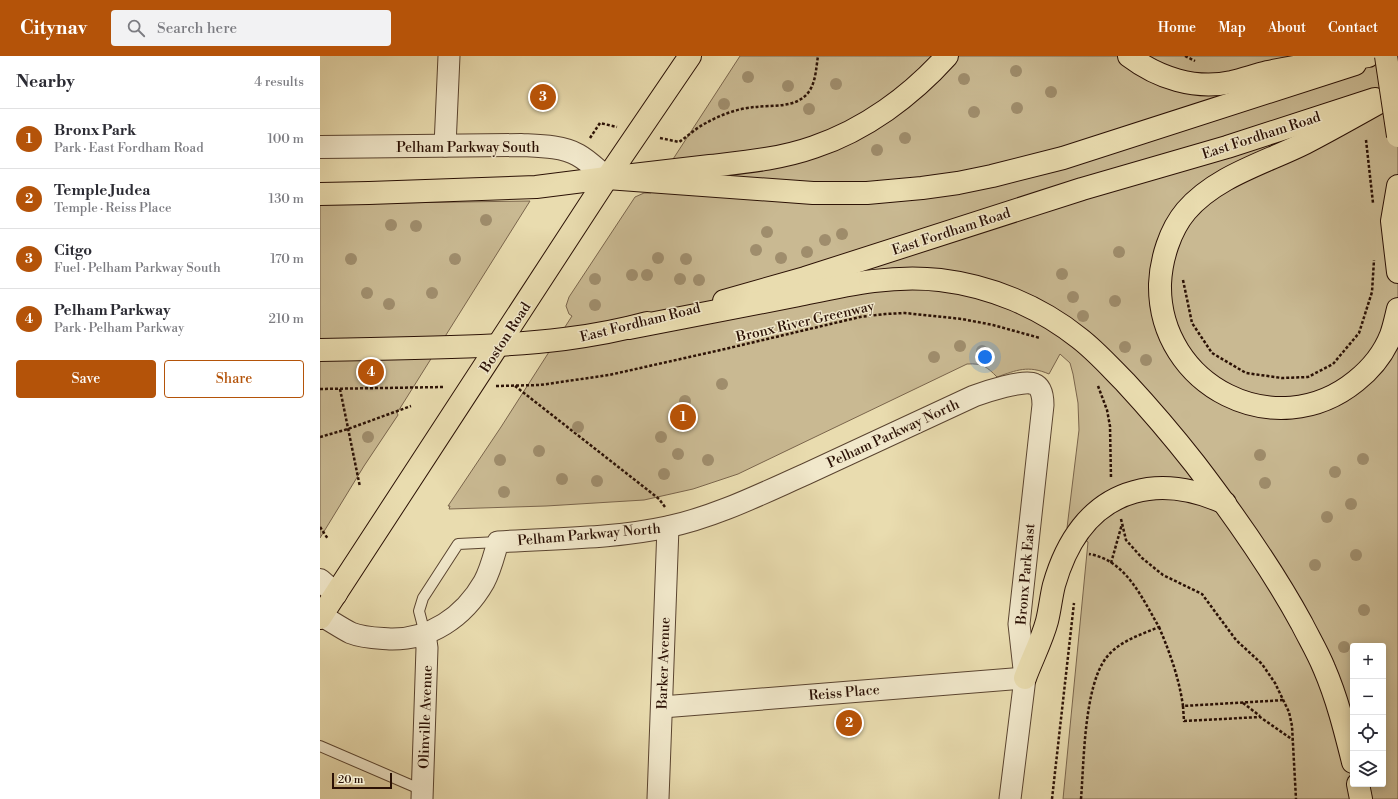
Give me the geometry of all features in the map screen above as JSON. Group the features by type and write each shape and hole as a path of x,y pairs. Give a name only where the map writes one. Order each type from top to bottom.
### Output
{"main road":[{"name":"Boston Road","path":"321,617 607,178 690,56"},
{"path":"320,194 536,187 751,162 792,154 815,147 864,124 888,109 932,73 947,56"},
{"path":"1129,56 1136,62 1163,76 1199,84 1231,82 1268,72 1368,56"},
{"path":"607,178 813,193 886,192 958,183 1016,171 1063,158 1378,56"},
{"path":"1386,56 1398,136"},
{"path":"1398,92 1304,144 1220,184 1197,201 1186,212 1171,237 1162,265 1160,294 1165,323 1171,338 1188,365 1212,386 1240,402 1274,408 1307,406 1339,394 1352,385 1365,374 1384,350 1391,335 1398,308"},
{"name":"East Fordham Road","path":"320,350 448,348 499,345 554,341 629,328 805,278 1082,189 1226,147 1398,92"},
{"path":"1398,186 1392,221 1398,272"},
{"path":"629,328 847,285 888,279 924,279 960,283 977,287 1020,302 1040,313 1078,337 1096,352 1145,403 1176,439 1225,503 1268,566 1324,667 1342,720 1350,751"},
{"path":"1025,678 1047,621 1055,583 1062,562 1086,521 1096,512 1116,498 1140,490 1163,487 1193,491 1225,503"},
{"path":"1358,787 1360,799"}],"street":[{"path":"445,146 449,56"},
{"name":"Pelham Parkway South","path":"320,147 521,146 558,149 578,155 607,178"},
{"name":"Pelham Parkway North","path":"321,617 351,633 362,636 402,639 425,634 449,621 468,604 477,592 490,569 498,542 605,536 668,527 710,514 759,495 974,396 987,391 1027,382"},
{"name":"Bronx Park East","path":"1010,799 1025,678 1019,624 1043,406 1043,399 1039,388 1036,384 1027,382"},
{"name":"Barker Avenue","path":"658,799 668,527"},
{"path":"320,580 336,594"},
{"name":"Olinville Avenue","path":"422,795 428,648 425,634"},
{"name":"Reiss Place","path":"662,707 1025,678"}],"lane":[{"path":"425,634 419,611 422,598 458,544 498,542"},
{"path":"320,746 422,795"}],"path":[{"path":"684,139 705,123 739,110 754,107 781,106 795,102 807,94 812,85 818,56"},
{"path":"1366,140 1373,206"},
{"path":"1183,279 1184,291 1192,323 1212,353 1246,373 1282,378 1308,377 1333,364 1359,333 1372,292 1374,253"},
{"name":"Bronx River Greenway","path":"668,527 666,510 659,499 515,386 552,383 608,375 733,348 860,317 885,314 905,313 962,319 993,325 1043,339"},
{"path":"1098,384 1110,426 1110,472 1126,540 1150,566 1163,575 1202,594 1236,640 1262,664 1275,683 1285,700 1289,712 1294,740 1296,799"},
{"path":"320,389 422,388"},
{"path":"340,389 360,487"},
{"path":"320,437 348,429 411,406"},
{"path":"1111,563 1122,524"},
{"path":"320,527 328,539"},
{"path":"1088,553 1094,554 1111,563 1127,576 1139,592 1159,627 1174,666 1180,685 1184,721 1260,717"},
{"path":"1052,799 1074,601"},
{"path":"1081,799 1090,701 1099,669 1106,657 1117,647 1131,638 1159,627"},
{"path":"1183,706 1285,700"},
{"path":"1243,703 1260,717 1294,740"}],"shaded area":[{"path":"740,56 1398,56 1398,799 1063,799 1088,542 1067,528 1079,430 1078,403 1070,363 1060,354 1049,374 1042,371 1029,369 997,377 984,366 967,364 738,474 693,489 644,500 546,506 449,509 450,506 448,506 501,427 572,316 569,314 566,306 569,297 635,197 644,193 651,193"},
{"path":"530,201 397,413 398,415 364,466 320,538 320,204"}],"place":[{"name":"Citgo","path":"543,97"},
{"name":"Pelham Parkway","path":"371,372"},
{"name":"Bronx Park","path":"683,417"},
{"name":"Temple Judea","path":"849,723"}]}
